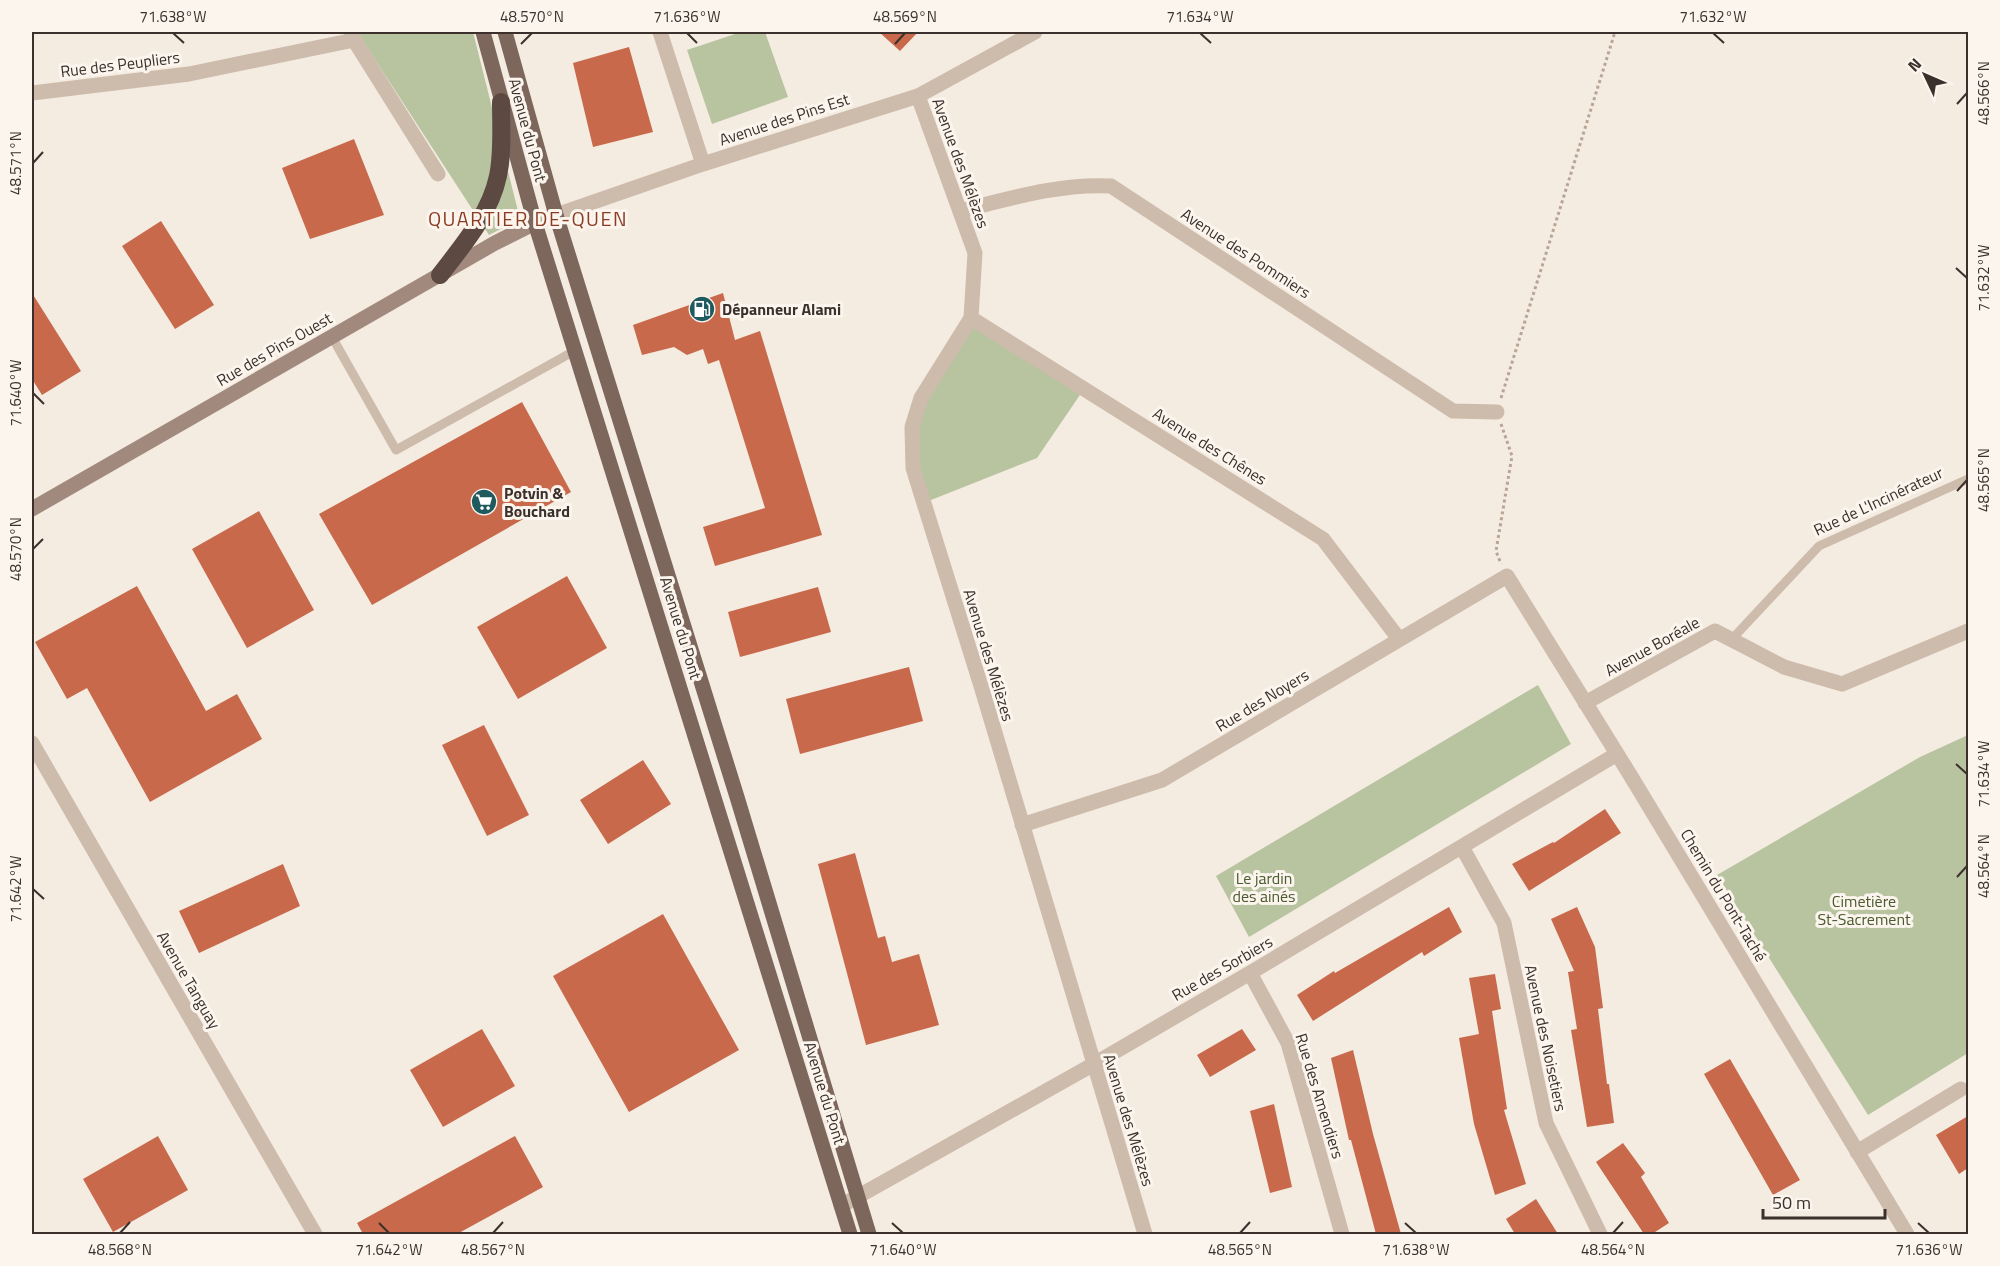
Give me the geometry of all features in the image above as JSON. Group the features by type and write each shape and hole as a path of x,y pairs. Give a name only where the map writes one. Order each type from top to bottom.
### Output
{"highway":[{"path":"440,275 474,230 490,201 498,177 501,149 501,102"}],"main road":[{"name":"Avenue du Pont","path":"483,32 535,223 850,1234"},
{"name":"Avenue du Pont","path":"505,32 556,215 720,742 869,1234"},
{"name":"Avenue des Pins Est","path":"535,223 556,215"},
{"name":"Rue des Pins Ouest","path":"32,509 332,336 535,223"}],"street":[{"path":"660,32 703,164"},
{"name":"Avenue des Pins Est","path":"556,215 703,164 918,96 1035,32"},
{"path":"352,36 438,174"},
{"name":"Rue des Peupliers","path":"32,93 189,74 352,36"},
{"name":"Avenue des Mélèzes","path":"918,96 975,254 971,318 921,398 912,427 913,468 1145,1234"},
{"name":"Avenue des Pommiers","path":"960,211 1021,195 1091,185 1111,186 1453,411 1497,412"},
{"name":"Avenue des Chênes","path":"971,318 1323,539 1399,639"},
{"name":"Rue des Noyers","path":"1022,825 1162,780 1507,576"},
{"name":"Chemin du Pont-Taché","path":"1507,576 1907,1234"},
{"name":"Avenue Boréale","path":"1585,703 1715,631 1784,667 1842,684 1968,631"},
{"name":"Avenue Tanguay","path":"32,743 315,1234"},
{"name":"Rue des Sorbiers","path":"841,1206 1094,1064 1617,754"},
{"name":"Avenue des Noisetiers","path":"1462,847 1504,923 1546,1123 1600,1234"},
{"name":"Rue des Amendiers","path":"1250,973 1288,1043 1342,1234"},
{"path":"1857,1152 1965,1087"}],"lane":[{"path":"332,336 396,450 576,350"},
{"name":"Rue de L'Incinérateur","path":"1732,639 1819,546 1968,479"}],"path":[{"path":"1507,576 1496,551 1512,456 1497,412 1615,32"}],"green space":[{"path":"359,32 473,32 520,219 489,235"},
{"path":"741,32 765,32 788,97 712,124 687,50"},
{"path":"971,321 1084,389 1037,458 926,502 913,468 921,398"},
{"name":"Le jardin des ainés","path":"1538,685 1571,744 1249,937 1216,876"},
{"name":"Cimetière St-Sacrement","path":"1968,735 1968,1053 1868,1115 1717,875 1920,757"}],"building":[{"path":"879,32 918,32 900,51"},
{"path":"629,47 653,132 593,147 573,63"},
{"path":"354,139 384,215 310,239 282,168"},
{"path":"161,221 214,305 175,329 122,246"},
{"path":"32,293 81,371 42,395 32,379"},
{"path":"723,293 735,340 760,331 822,535 715,566 703,527 765,508 719,360 708,364 703,349 687,355 674,347 642,355 633,325"},
{"path":"522,402 571,492 372,605 319,514"},
{"path":"259,511 314,610 247,648 192,549"},
{"path":"567,576 607,648 518,699 477,627"},
{"path":"137,586 206,711 237,694 262,739 150,802 87,688 67,699 35,642"},
{"path":"818,587 831,632 740,657 728,612"},
{"path":"909,667 923,721 800,754 786,699"},
{"path":"484,725 529,815 487,836 442,745"},
{"path":"643,760 671,804 608,844 580,800"},
{"path":"1605,809 1621,833 1529,891 1512,864 1554,843"},
{"path":"855,853 878,938 885,936 892,962 919,954 939,1025 866,1045 818,864"},
{"path":"283,864 300,906 199,953 179,911"},
{"path":"1449,907 1462,932 1424,956 1422,952 1313,1021 1297,995 1334,971 1335,973"},
{"path":"1577,907 1595,947 1603,1008 1598,1009 1614,1123 1587,1127 1571,1030 1577,1029 1568,972 1574,971 1551,919"},
{"path":"663,914 739,1050 629,1112 553,976"},
{"path":"1495,974 1501,1009 1492,1011 1507,1109 1504,1110 1526,1184 1495,1195 1474,1124 1459,1038 1479,1034 1469,978"},
{"path":"482,1029 515,1086 443,1127 410,1070"},
{"path":"1242,1029 1256,1050 1210,1077 1197,1055"},
{"path":"1353,1050 1373,1134 1401,1234 1376,1234 1351,1140 1349,1140 1331,1058"},
{"path":"1730,1059 1800,1180 1773,1195 1704,1074"},
{"path":"1274,1104 1292,1187 1270,1193 1250,1111"},
{"path":"1968,1116 1968,1168 1959,1174 1936,1135"},
{"path":"158,1136 188,1190 113,1232 83,1179"},
{"path":"515,1136 543,1187 457,1234 363,1234 357,1223"},
{"path":"1623,1143 1645,1173 1641,1177 1669,1223 1652,1234 1644,1234 1596,1162"},
{"path":"1536,1199 1558,1234 1515,1234 1506,1219"}],"place":[{"name":"Dépanneur Alami","path":"702,309"},
{"name":"Potvin & Bouchard","path":"484,502"}],"district":[{"name":"QUARTIER DE-QUEN","path":"528,219"}]}
